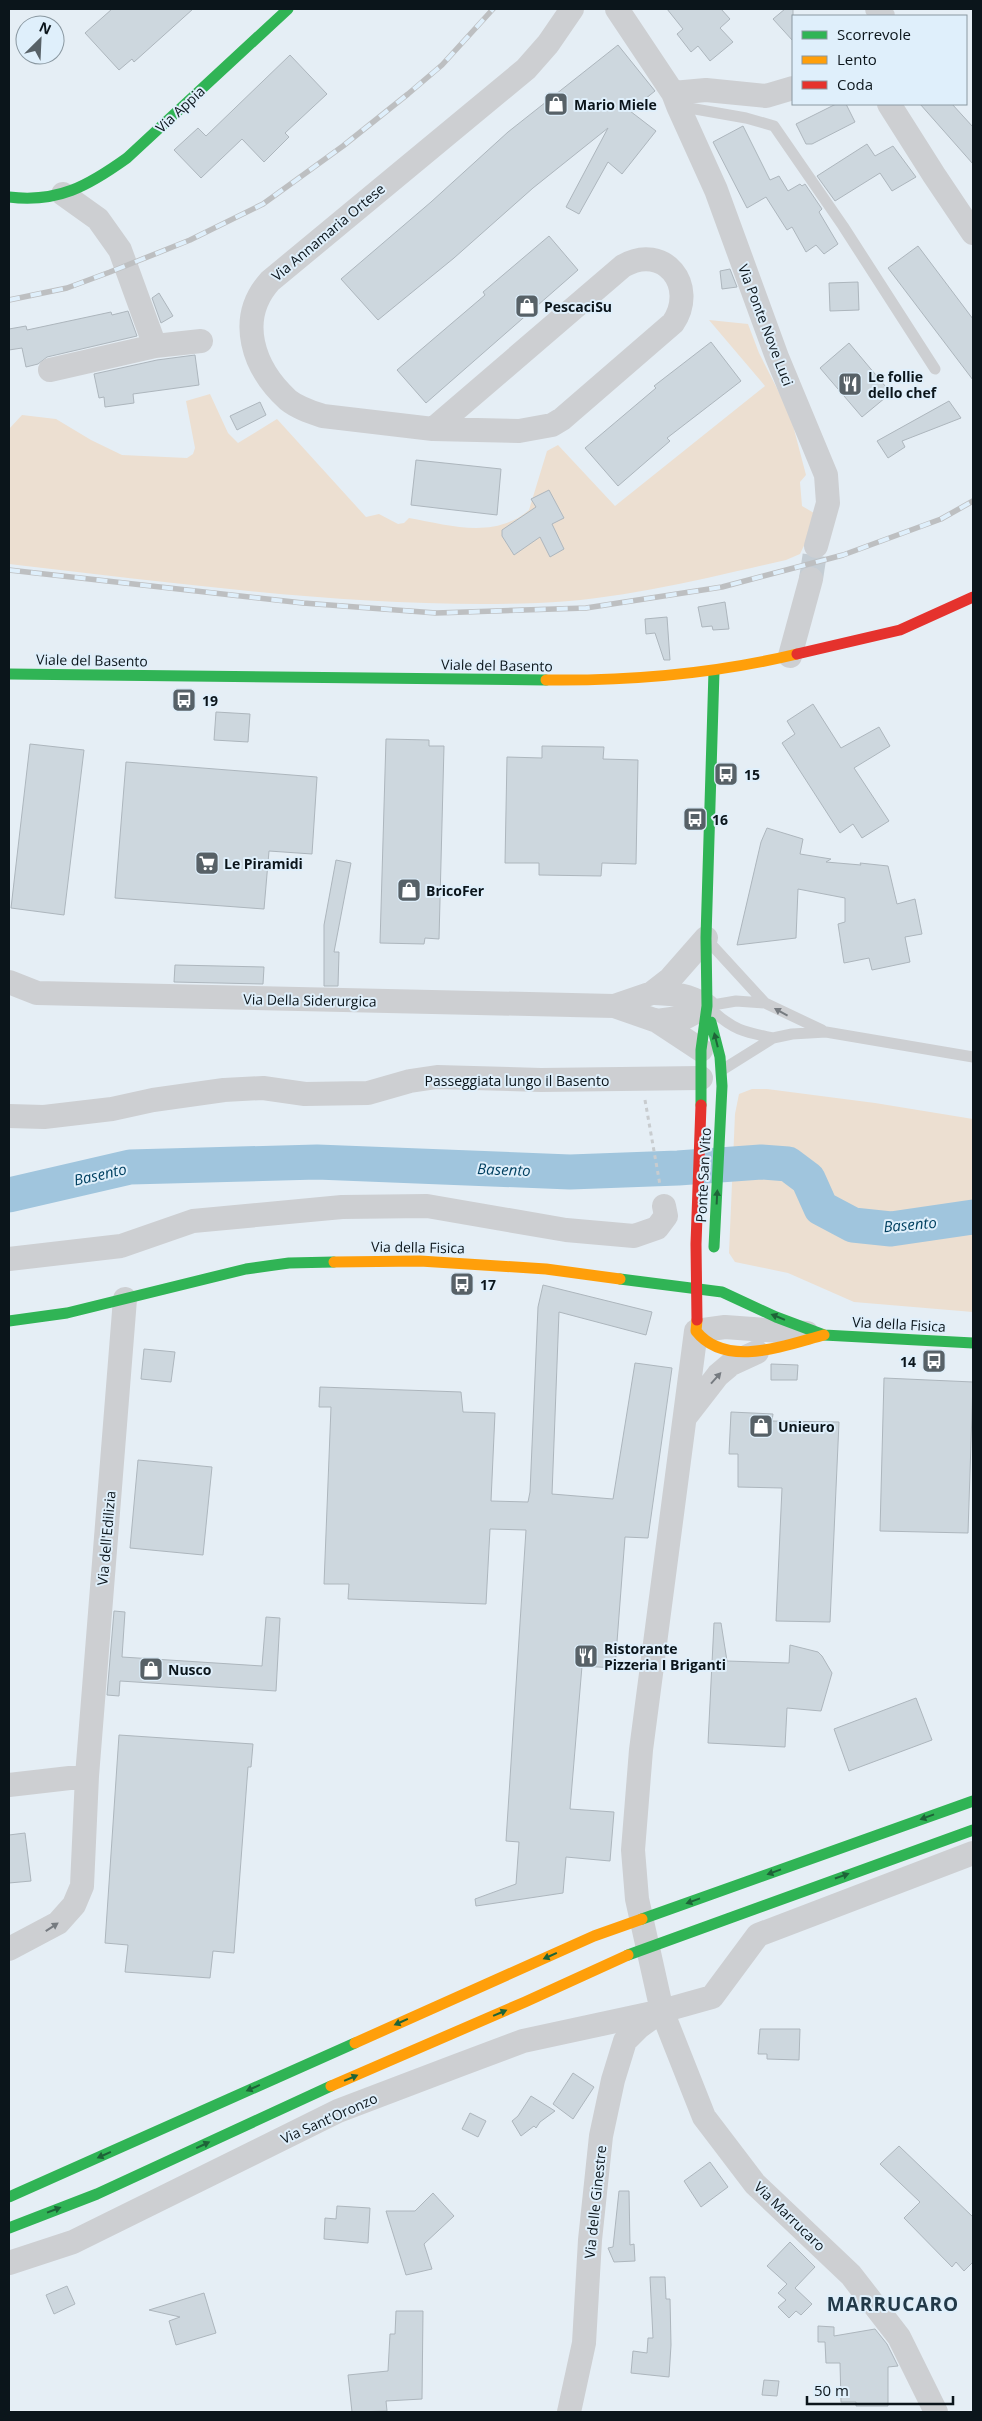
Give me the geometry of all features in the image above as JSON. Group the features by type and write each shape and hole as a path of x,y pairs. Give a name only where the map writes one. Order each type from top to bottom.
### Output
{"main road":[{"name":"Via Appia","path":"9,197 42,198 83,188 126,158 288,9"},
{"name":"Viale del Basento","path":"9,674 556,680 654,677 714,671 790,656 900,630 973,596"},
{"path":"711,1074 701,1050 706,1006 706,938 714,671"},
{"path":"706,1006 717,1043 711,1074"},
{"name":"Ponte San Vito","path":"698,1288 711,1254 722,1105 711,1074"},
{"name":"Ponte San Vito","path":"698,1288 696,1244 701,1106 711,1074"},
{"name":"Via della Fisica","path":"9,1321 67,1313 246,1269 289,1263 352,1261 482,1264 698,1288 722,1292 776,1317 824,1334 973,1343"},
{"path":"696,1331 698,1288"},
{"name":"Via della Fisica","path":"696,1331 707,1343 721,1348 757,1352 824,1334"},
{"path":"9,2197 594,1936 973,1801"},
{"path":"9,2228 97,2194 321,2090 525,2002 606,1962 973,1830"}],"street":[{"name":"Via Annamaria Ortese","path":"433,429 623,266 635,260 656,261 671,269 677,276 683,296 682,306 673,323 552,425 519,430 433,429 323,416 289,400 268,375 256,354 250,331 253,309 262,289 270,281 526,69 548,44 572,9"},
{"name":"Via Ponte Nove Luci","path":"618,9 676,100 716,190 777,357 826,475 828,503 816,546"},
{"path":"676,100 706,90 766,96 792,88"},
{"path":"890,105 973,233"},
{"path":"63,194 98,218 120,250 156,346"},
{"path":"50,370 156,346 201,341"},
{"path":"790,656 810,579"},
{"name":"Via Della Siderurgica","path":"614,1006 652,993 670,979 706,938"},
{"name":"Via Della Siderurgica","path":"9,982 37,993 614,1006 657,1020 701,1050"},
{"name":"Via Della Siderurgica","path":"652,993 690,996 706,1006 686,1017 657,1020"},
{"name":"Passeggiata lungo il Basento","path":"9,1116 44,1117 102,1110 153,1100 234,1089 263,1088 305,1094 335,1095 368,1093 410,1081 437,1077 541,1080 711,1074"},
{"path":"9,1259 121,1246 193,1221 342,1207 427,1206 566,1230 634,1236 657,1228 666,1216 664,1206"},
{"name":"Via dell'Edilizia","path":"9,1949 58,1923 68,1914 79,1896 82,1886 87,1776 125,1299"},
{"path":"696,1331 725,1328 824,1334"},
{"name":"Via Marrucaro","path":"696,1331 641,1750 633,1850 638,1899 662,2010 704,2117 756,2184 851,2275 899,2337 936,2412"},
{"path":"686,1416 718,1375 731,1364 757,1352"},
{"path":"9,1785 87,1776"},
{"name":"Via Sant'Oronzo","path":"9,2263 73,2242 338,2111 523,2041 712,1997 758,1935 973,1853"},
{"name":"Via delle Ginestre","path":"569,2412 584,2343 590,2240 601,2136 613,2080 625,2041 639,2027 662,2010"}],"lane":[{"path":"676,100 774,126 843,226 935,369"},
{"name":"Via Della Siderurgica","path":"706,938 765,1003"},
{"name":"Via Della Siderurgica","path":"706,1006 736,1001 765,1003 826,1032"},
{"name":"Via Della Siderurgica","path":"706,1006 729,1026 773,1038"},
{"name":"Via Della Siderurgica","path":"711,1074 773,1038 792,1034 826,1032 973,1057"}],"path":[{"path":"645,1097 664,1206"}],"shaded area":[{"path":"709,320 748,324 759,353 790,414 806,475 800,482 802,506 814,513 809,535 800,554 786,560 694,581 601,598 538,603 472,604 339,599 207,587 9,564 9,429 22,415 56,419 91,440 122,455 187,458 193,454 195,448 186,401 210,394 228,433 238,443 277,419 366,517 379,514 398,524 404,523 409,518 471,528 501,525 529,510 547,451 558,445 615,506 765,386"},
{"path":"752,1089 767,1089 875,1103 973,1119 973,1312 854,1302 788,1273 735,1262 729,1253 735,1114 739,1094"}],"building":[{"path":"112,9 193,9 134,62 132,59 119,70 85,33"},
{"path":"667,9 721,9 730,19 720,28 733,42 710,61 698,46 691,52 677,34 683,29"},
{"path":"785,9 793,9 792,40 773,19"},
{"path":"618,45 655,91 630,111 656,131 622,174 608,162 579,214 566,207 608,128 533,188 454,258 378,320 341,279 431,202 508,132"},
{"path":"290,55 327,94 285,133 289,137 264,162 242,139 201,178 174,150 198,128 206,136"},
{"path":"834,105 846,105 855,122 812,144 806,144 796,124"},
{"path":"921,105 953,105 973,127 973,164"},
{"path":"743,126 770,180 779,176 788,191 800,184 802,186 805,184 822,209 819,212 838,244 824,254 816,245 806,252 792,227 787,230 766,197 747,208 713,142"},
{"path":"867,144 875,156 893,146 916,177 892,191 880,173 835,201 817,176"},
{"path":"549,236 578,270 426,403 397,370 485,295 483,292"},
{"path":"918,246 973,319 973,380 888,268"},
{"path":"730,269 737,287 722,289 720,271"},
{"path":"858,282 859,310 830,311 829,283"},
{"path":"159,293 173,316 161,323 152,298"},
{"path":"128,311 137,336 47,357 38,364 26,367 22,348 9,350 9,329 26,326 27,330 111,312 112,315"},
{"path":"711,342 741,381 667,438 670,441 618,486 585,448 656,388 654,386"},
{"path":"849,343 891,393 862,417 820,368"},
{"path":"195,355 199,385 133,394 134,403 105,407 104,397 99,398 94,374 157,360"},
{"path":"949,401 961,418 902,441 905,447 888,458 877,441"},
{"path":"260,402 266,415 237,430 230,416"},
{"path":"416,460 501,469 497,515 411,505"},
{"path":"549,490 564,518 552,524 564,549 550,557 540,537 514,555 502,536 502,530 536,507 531,499"},
{"path":"725,602 729,629 713,630 712,626 702,627 698,607"},
{"path":"667,617 670,660 664,660 655,633 646,634 645,619"},
{"path":"813,704 841,748 879,727 890,746 854,768 889,821 862,838 853,824 840,833 782,743 795,734 787,721"},
{"path":"216,712 250,714 248,742 214,740"},
{"path":"386,739 429,740 429,746 444,746 439,939 425,938 424,944 380,943"},
{"path":"30,744 84,750 64,915 11,908"},
{"path":"542,746 604,747 603,759 638,760 636,864 602,863 601,876 539,875 539,863 505,863 507,757 542,758"},
{"path":"126,762 317,777 312,854 269,851 264,909 115,898"},
{"path":"767,828 803,839 800,854 831,859 826,862 888,866 897,904 915,899 922,934 905,937 910,962 872,970 869,958 844,963 838,924 845,922 845,898 798,889 796,938 737,945 761,842"},
{"path":"336,860 351,863 334,952 339,952 338,986 324,986 324,925"},
{"path":"175,965 264,967 263,984 174,982"},
{"path":"543,1285 652,1312 646,1335 559,1312 552,1494 613,1499 635,1363 672,1368 648,1538 625,1537 615,1668 582,1666 570,1809 614,1812 610,1861 566,1857 563,1893 476,1906 475,1899 516,1884 519,1842 506,1841 526,1530 490,1529 486,1604 348,1599 349,1584 324,1584 331,1407 319,1407 320,1387 461,1392 463,1412 495,1413 491,1501 528,1502 538,1307"},
{"path":"144,1349 175,1352 171,1382 141,1379"},
{"path":"771,1364 798,1365 797,1380 771,1380"},
{"path":"884,1378 973,1382 968,1533 880,1531"},
{"path":"731,1412 773,1414 772,1421 839,1422 830,1622 776,1621 782,1488 738,1487 738,1454 729,1454"},
{"path":"138,1460 212,1467 203,1555 130,1548"},
{"path":"114,1611 125,1612 122,1657 262,1666 266,1617 280,1618 276,1691 120,1681 119,1696 107,1695"},
{"path":"714,1623 721,1623 727,1661 789,1663 790,1645 818,1652 832,1673 821,1711 787,1708 785,1747 708,1743"},
{"path":"916,1698 932,1740 849,1771 834,1729"},
{"path":"119,1735 253,1744 251,1767 248,1767 234,1953 213,1951 210,1978 125,1972 128,1945 105,1943"},
{"path":"25,1833 31,1881 9,1883 9,1835"},
{"path":"760,2029 800,2029 799,2060 767,2059 767,2054 758,2054"},
{"path":"573,2073 594,2087 573,2119 553,2104"},
{"path":"531,2096 555,2111 540,2122 536,2128 534,2126 521,2136 512,2121 518,2116"},
{"path":"470,2113 486,2121 478,2137 462,2129"},
{"path":"899,2146 973,2217 973,2262 964,2271 956,2262 952,2267 904,2218 920,2202 880,2164"},
{"path":"710,2162 728,2187 701,2207 684,2181"},
{"path":"619,2191 629,2191 630,2245 634,2244 635,2261 614,2262 608,2248 613,2247"},
{"path":"433,2193 454,2216 424,2244 432,2269 406,2275 386,2211 415,2211"},
{"path":"337,2206 370,2208 368,2243 324,2239 325,2218 336,2219"},
{"path":"790,2242 815,2267 795,2288 812,2304 801,2315 796,2311 789,2318 778,2307 786,2300 778,2293 787,2284 767,2266"},
{"path":"650,2277 665,2277 666,2299 670,2299 671,2345 669,2377 631,2373 633,2351 647,2353 648,2338 653,2338"},
{"path":"67,2286 75,2304 54,2314 46,2295"},
{"path":"204,2293 216,2333 176,2345 169,2321 180,2317 149,2310"},
{"path":"396,2311 423,2311 422,2399 386,2401 387,2411 352,2412 348,2375 388,2371 390,2334 395,2334"},
{"path":"818,2326 834,2327 834,2336 875,2329 887,2344 898,2366 888,2367 888,2406 856,2406 856,2402 841,2402 840,2363 826,2363 825,2342 818,2342"},
{"path":"764,2380 779,2381 777,2396 762,2395"}],"waterway":[{"name":"Basento","path":"9,1195 130,1167 317,1162 570,1172 678,1168 761,1162 788,1164 808,1179 821,1208 853,1225 891,1229 973,1217"}],"tunnel":[{"path":"811,579 816,546"}],"railway":[{"path":"9,300 67,288 110,272 190,240 263,204 343,146 408,94 442,65 493,9"},
{"path":"9,570 303,603 436,613 586,608 722,587 843,555 941,519 973,501"}],"traffic: fast":[{"path":"9,197 27,198 58,195 85,184 113,168 127,158 288,9"},
{"path":"701,1105 701,1050 707,1006 706,938 714,671"},
{"path":"9,674 546,680"},
{"path":"711,1022 720,1057 722,1086 714,1247"},
{"path":"9,1321 67,1313 246,1269 289,1263 334,1262"},
{"path":"620,1279 722,1292 776,1317 824,1335 973,1343"},
{"path":"642,1919 973,1801"},
{"path":"628,1955 973,1830"},
{"path":"9,2197 355,2043"},
{"path":"9,2228 97,2194 331,2086"}],"traffic: slow":[{"path":"546,680 672,675 735,667 797,654"},
{"path":"334,1262 420,1261 546,1269 620,1279"},
{"path":"697,1320 696,1331 709,1342 723,1349 740,1352 775,1348 824,1335"},
{"path":"355,2043 594,1936 642,1919"},
{"path":"331,2086 628,1955"}],"traffic: jam":[{"path":"797,654 900,630 973,597"},
{"path":"697,1320 696,1244 701,1105"}],"place":[{"name":"Mario Miele","path":"556,104"},
{"name":"PescaciSu","path":"527,306"},
{"name":"Le follie dello chef","path":"850,384"},
{"name":"19","path":"184,700"},
{"name":"15","path":"726,774"},
{"name":"16","path":"695,819"},
{"name":"Le Piramidi","path":"207,863"},
{"name":"BricoFer","path":"409,890"},
{"name":"17","path":"462,1284"},
{"name":"14","path":"934,1361"},
{"name":"Unieuro","path":"761,1426"},
{"name":"Ristorante Pizzeria I Briganti","path":"586,1656"},
{"name":"Nusco","path":"151,1669"}],"district":[{"name":"MARRUCARO","path":"893,2304"}]}
